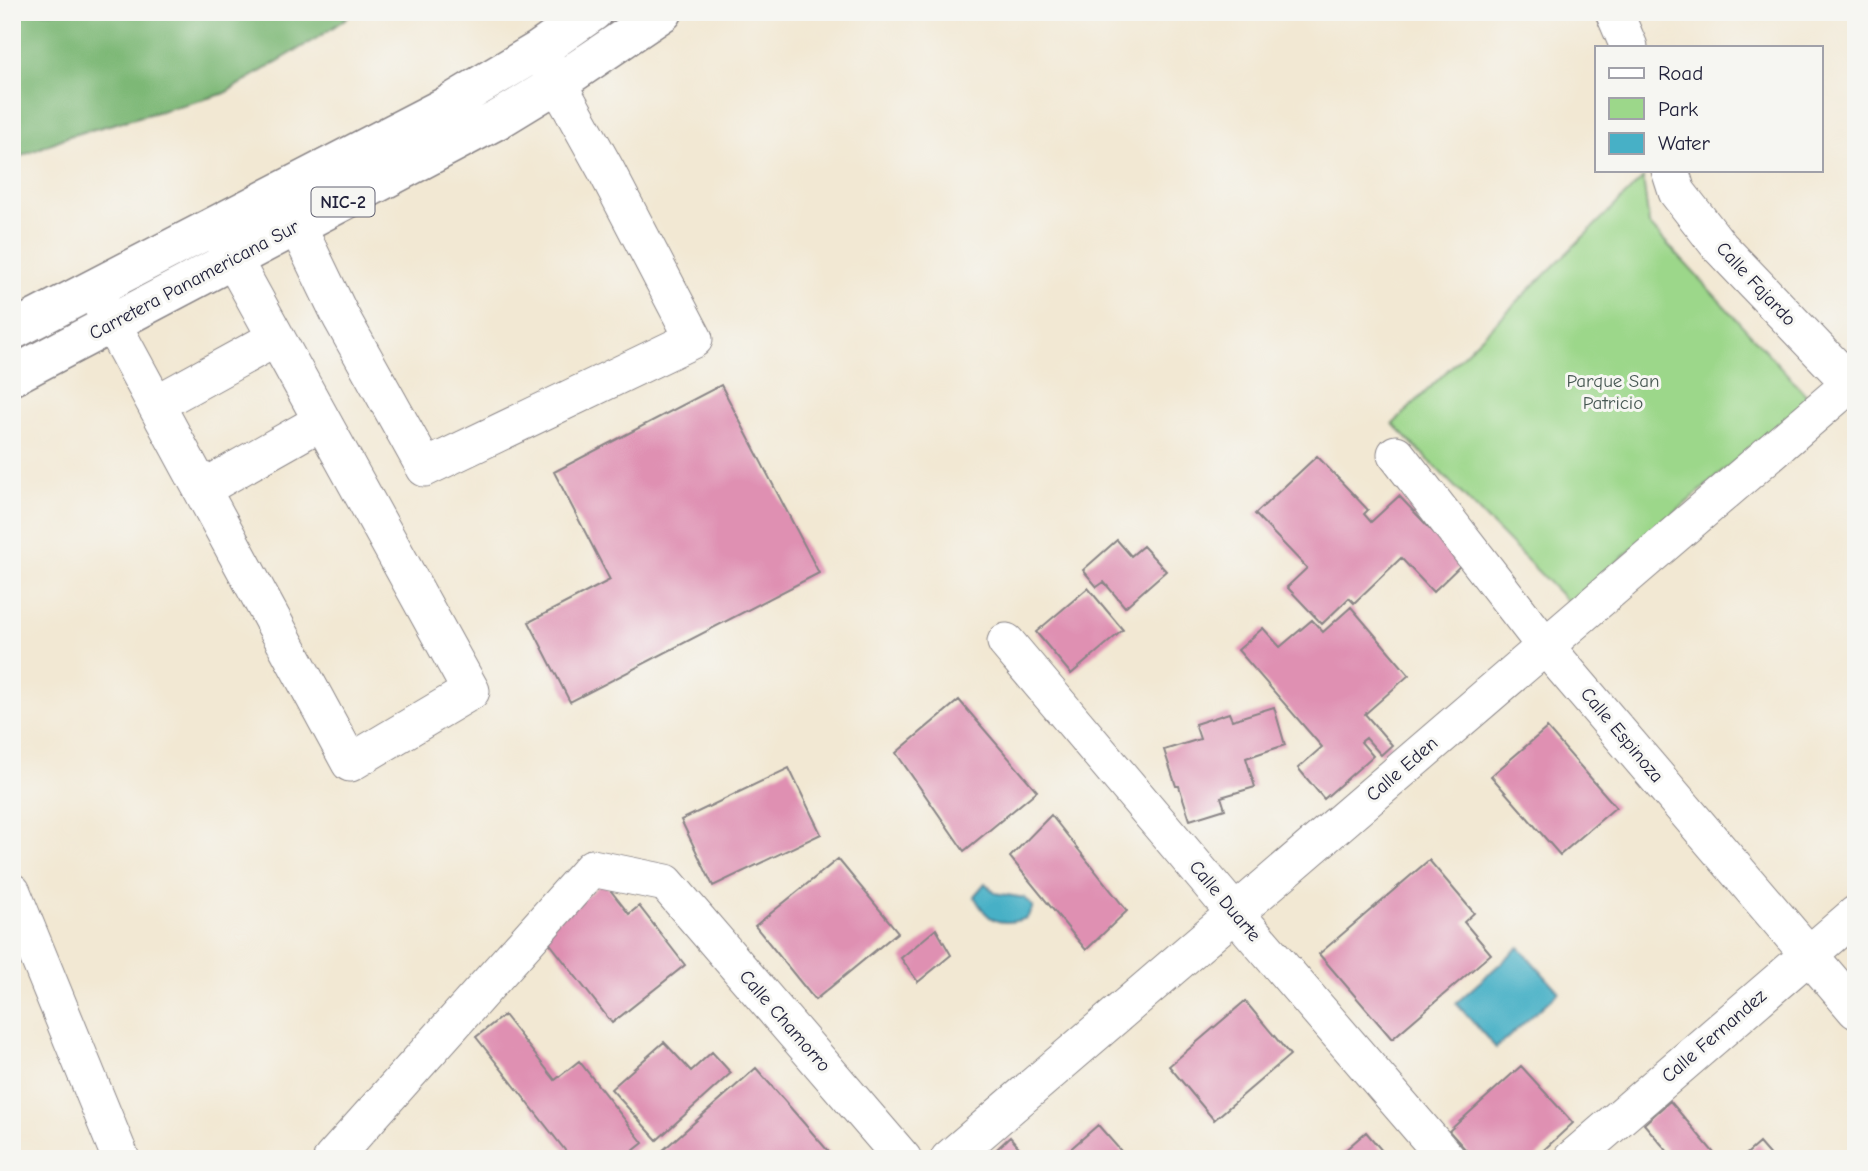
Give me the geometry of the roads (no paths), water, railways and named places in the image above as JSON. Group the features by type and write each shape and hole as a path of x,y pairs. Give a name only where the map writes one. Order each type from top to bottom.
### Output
{"highway":[{"name":"Carretera Panamericana Sur","path":"12,331 446,106 539,50 593,12"},
{"name":"Carretera Panamericana Sur","path":"12,376 444,149 558,83 663,12"}],"street":[{"path":"1614,12 1629,46"},
{"path":"280,192 341,317 425,468 694,339 539,50"},
{"name":"Calle Fajardo","path":"1671,172 1677,192 1720,247 1854,384"},
{"path":"93,289 350,763 471,691 214,226"},
{"path":"156,404 276,338"},
{"name":"Calle Eden","path":"950,1159 1545,646 1854,384"},
{"path":"202,489 322,421"},
{"name":"Calle Espinoza","path":"1396,454 1545,646 1856,1010"},
{"name":"Calle Duarte","path":"1006,642 1447,1159"},
{"name":"Calle Chamorro","path":"332,1159 592,868 666,883 903,1159"},
{"path":"12,892 121,1159"},
{"name":"Calle Fernandez","path":"1572,1159 1856,914"}],"water":[{"path":"985,883 995,893 1025,898 1033,907 1027,918 1001,922 989,917 974,896"},
{"path":"1519,947 1559,992 1496,1048 1456,1003"}],"park label":[{"name":"Parque San Patricio","path":"1613,392"}]}
